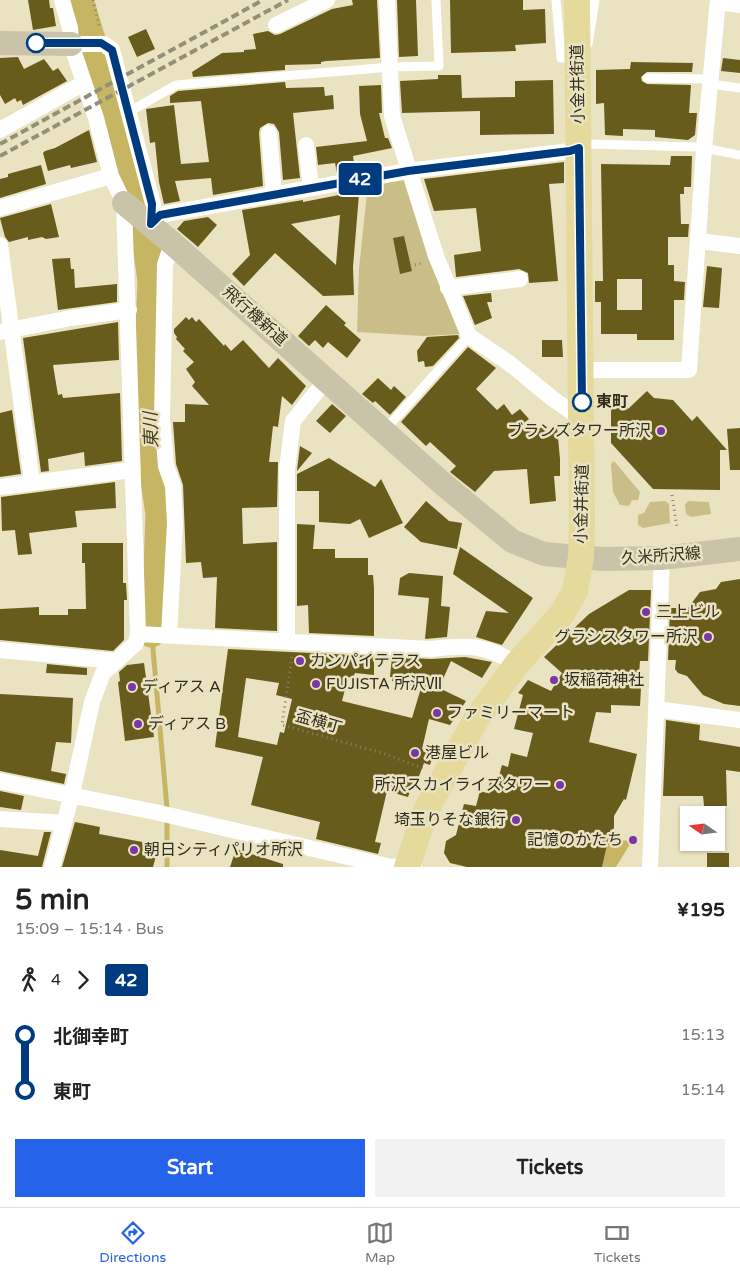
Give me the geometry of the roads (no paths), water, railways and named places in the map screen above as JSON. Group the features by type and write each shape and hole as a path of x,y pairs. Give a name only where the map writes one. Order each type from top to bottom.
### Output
{"main road":[{"name":"小金井街道","path":"409,866 426,810 458,749 488,701 516,664 562,614 575,591 581,557 582,418 577,0"}],"street":[{"name":"飛行機新道","path":"62,0 111,176 126,205 172,242 383,432 512,541 544,554 581,557"},
{"path":"276,25 326,0"},
{"path":"387,0 392,116 408,171 448,288 469,336 509,363 552,399 582,418"},
{"path":"582,370 689,370 700,241 704,150 718,1 740,5"},
{"path":"0,43 102,44 112,50 152,204 149,223"},
{"path":"0,130 84,83"},
{"path":"269,133 274,195"},
{"path":"306,145 311,188"},
{"path":"149,223 160,215 408,171 570,151 579,148"},
{"path":"0,208 111,176"},
{"path":"126,205 132,470 152,635"},
{"path":"700,241 740,246"},
{"path":"152,635 176,523 173,486 166,466 162,418 165,265 172,242"},
{"path":"0,245 6,331 32,482"},
{"path":"448,288 520,279"},
{"path":"6,331 71,318 129,310"},
{"path":"287,641 287,469 293,420 326,380"},
{"path":"0,487 132,470"},
{"name":"久米所沢線","path":"581,557 662,558 740,549"},
{"path":"650,867 662,558"},
{"path":"52,867 72,794 92,702 103,673 136,643 152,635 431,649 460,646 482,648 496,652 516,664"},
{"path":"0,650 116,661"},
{"path":"656,709 740,720"},
{"path":"0,781 155,812 391,867 409,866"},
{"path":"0,819 64,823"}],"lane":[{"path":"129,112 176,85 391,67 439,66 436,0"},
{"path":"556,0 561,58 578,58 586,51 595,0"},
{"path":"647,78 711,82 740,88"},
{"path":"579,148 590,144 698,147 704,150 740,156"},
{"path":"383,432 469,336"}],"waterway":[{"name":"東川","path":"79,0 134,182 152,281 148,368 151,455 160,514 157,595 151,633"},
{"name":"東川","path":"152,638 167,808 167,867"}],"railway":[{"path":"0,144 263,0"},
{"path":"0,156 288,0"}],"place":[{"name":"東町","path":"582,402"},
{"name":"ブランズタワー所沢","path":"661,431"},
{"name":"三上ビル","path":"646,612"},
{"name":"グラシスタワー所沢","path":"708,637"},
{"name":"カンパイテラス","path":"300,661"},
{"name":"坂稲荷神社","path":"554,680"},
{"name":"FUJISTA 所沢Ⅶ","path":"316,684"},
{"name":"ディアス A","path":"132,687"},
{"name":"ファミリーマート","path":"437,713"},
{"name":"ディアス B","path":"138,724"},
{"name":"港屋ビル","path":"415,753"},
{"name":"所沢スカイライズタワー","path":"560,785"},
{"name":"埼玉りそな銀行","path":"516,820"},
{"name":"記憶のかたち","path":"633,840"},
{"name":"朝日シティパリオ所沢","path":"134,850"}]}
